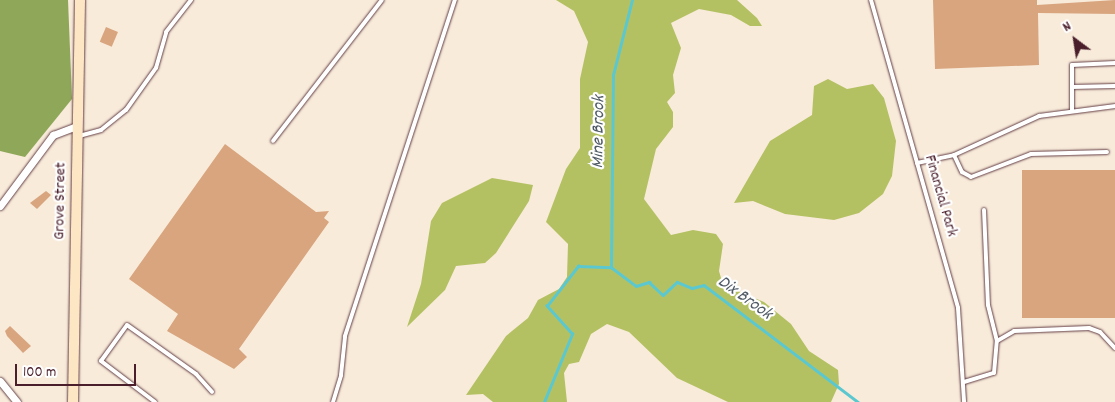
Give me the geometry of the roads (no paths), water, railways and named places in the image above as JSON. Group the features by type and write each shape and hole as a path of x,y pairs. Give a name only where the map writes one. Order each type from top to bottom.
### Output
{"main road":[{"name":"Grove Street","path":"73,402 80,0"}],"street":[{"path":"0,206 53,134 77,131"},
{"path":"0,381 17,402"}],"lane":[{"path":"77,131 101,130 126,110 156,68 166,32 191,0"},
{"path":"273,141 382,0"},
{"path":"332,402 341,375 345,336 455,0"},
{"name":"Financial Park","path":"871,0 960,316 964,402"},
{"path":"1072,111 1072,65 1115,63"},
{"path":"1072,88 1115,86"},
{"path":"917,163 954,155 1040,116 1115,106"},
{"path":"954,155 962,172 971,176 1031,154 1107,152"},
{"path":"964,382 994,373 997,341 988,305 984,210"},
{"path":"155,402 101,362 127,325 196,374 212,392"},
{"path":"997,341 1014,331 1090,328 1100,332 1115,348"}],"waterway":[{"name":"Mine Brook","path":"611,267 613,75 632,0"},
{"path":"544,402 572,334 547,306 578,266 611,267"},
{"name":"Dix Brook","path":"611,267 636,286 649,282 663,295 677,282 692,288 704,285 858,402"}]}
